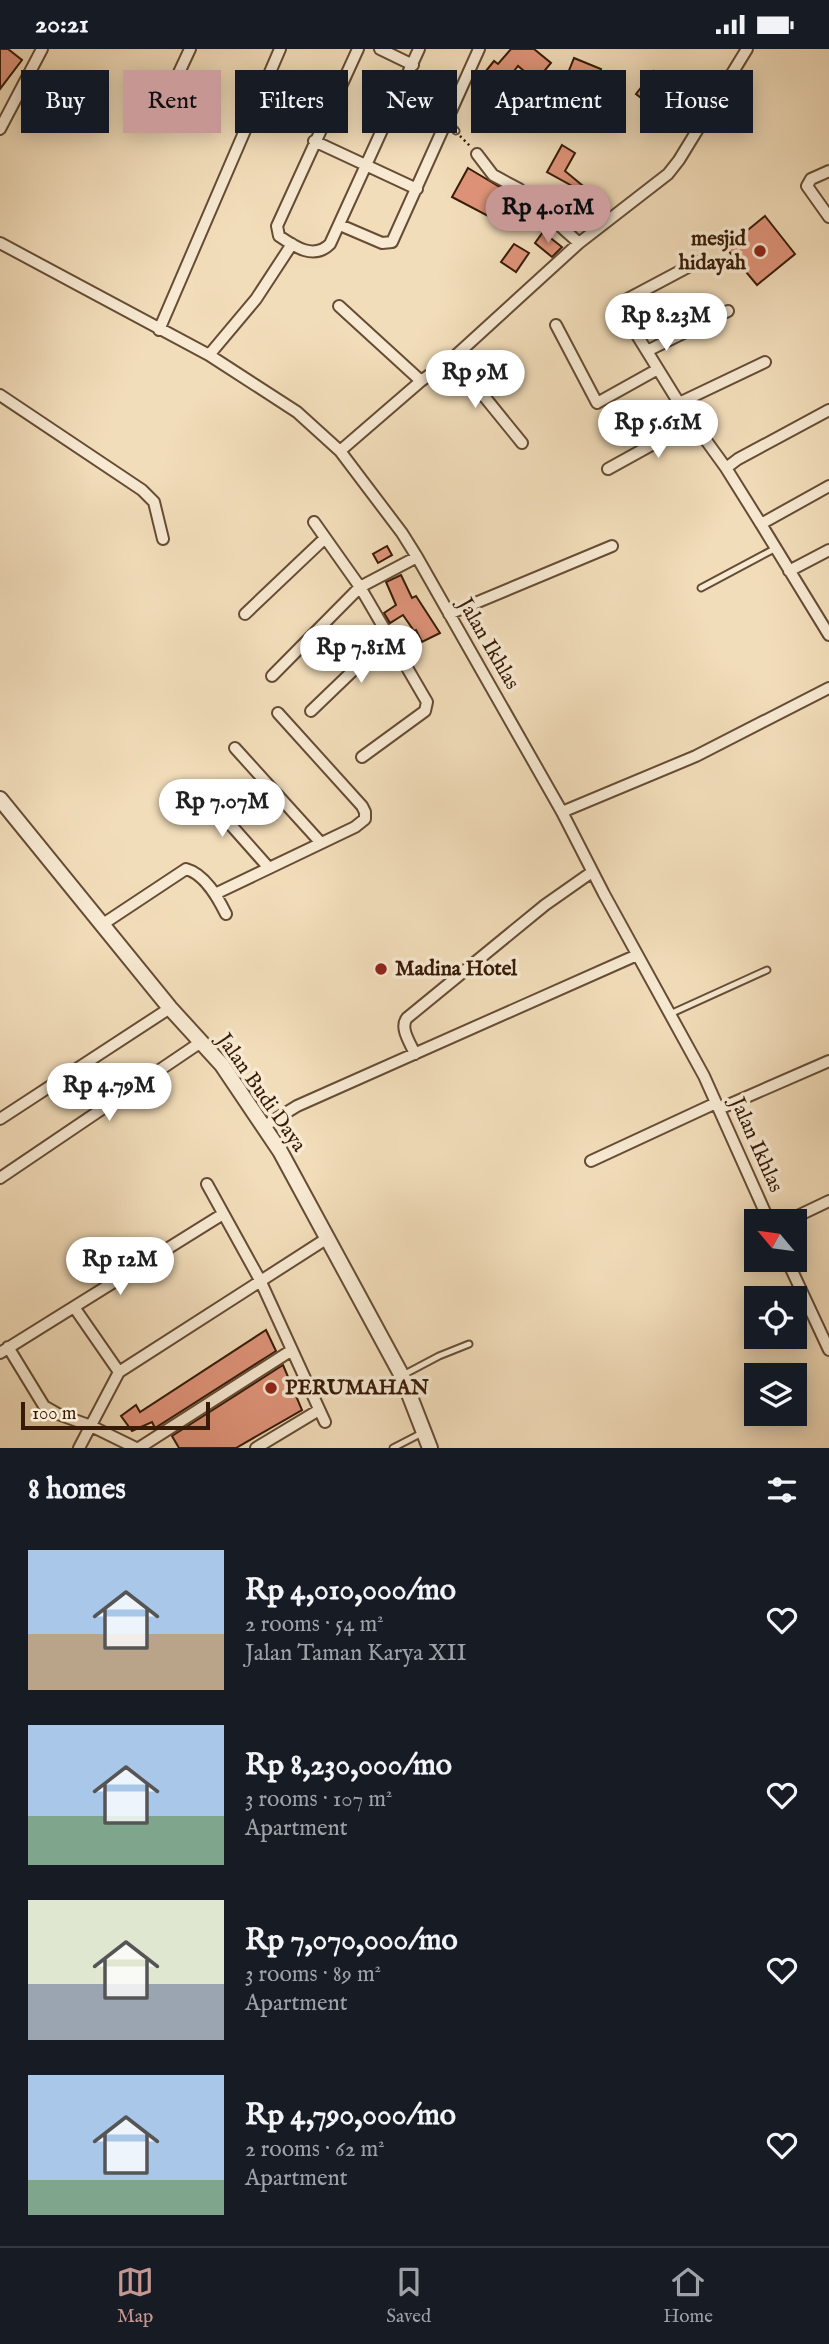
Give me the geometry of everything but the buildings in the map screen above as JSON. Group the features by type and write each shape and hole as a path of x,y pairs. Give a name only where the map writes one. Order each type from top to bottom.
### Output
{"street":[{"path":"0,129 42,49"},
{"path":"180,70 190,49"},
{"path":"159,330 280,49"},
{"path":"358,49 277,226 279,236 310,252 323,250 330,244 419,49"},
{"path":"380,49 413,65"},
{"path":"457,98 479,49"},
{"path":"340,451 421,381 453,358 579,243 668,174 747,49"},
{"path":"340,225 390,244 442,133"},
{"path":"314,141 417,189"},
{"path":"477,154 493,175 519,189 579,243"},
{"path":"829,171 811,180 807,186 829,217"},
{"name":"Jalan Ikhlas","path":"0,243 209,355 297,412 340,451 417,557 562,812 704,1076 764,1209"},
{"path":"209,355 256,299 292,244"},
{"path":"701,260 619,304 620,312 679,403 726,468 789,571 825,620 829,635"},
{"path":"339,306 421,381"},
{"path":"647,351 728,311"},
{"path":"556,325 597,403 658,369"},
{"path":"453,358 522,443"},
{"path":"679,403 765,362"},
{"path":"0,395 142,491 154,502 163,539"},
{"path":"726,468 829,410"},
{"path":"608,469 693,422"},
{"path":"761,524 829,486"},
{"path":"314,522 360,587 427,705 425,711 362,757"},
{"path":"245,614 325,538"},
{"path":"449,614 612,546"},
{"path":"789,571 829,550"},
{"path":"272,676 360,587 417,557"},
{"path":"311,711 389,636"},
{"path":"562,812 696,756 829,688"},
{"path":"215,894 362,823 365,819 366,812 278,713"},
{"path":"235,748 321,843"},
{"path":"199,789 269,868"},
{"name":"Jalan Budi Daya","path":"0,799 170,1009 222,1065 279,1151 402,1376 430,1448"},
{"path":"103,924 186,869 192,871 215,894 226,914"},
{"path":"415,1054 404,1028 403,1023 407,1018 545,905 592,872"},
{"path":"263,1127 297,1106 637,955"},
{"path":"0,1118 170,1009"},
{"path":"0,1178 201,1042"},
{"path":"591,1161 829,1061"},
{"path":"207,1184 260,1280 325,1422"},
{"path":"807,1211 829,1201"},
{"path":"223,1214 4,1350 44,1406 137,1448 292,1350"},
{"path":"79,1448 119,1372 326,1239"},
{"path":"793,1272 829,1350"},
{"path":"74,1307 119,1372"},
{"path":"256,1448 319,1410"}],"lane":[{"path":"701,588 776,548"},
{"path":"670,1014 768,970"},
{"path":"402,1376 439,1356 469,1345"},
{"path":"393,1448 425,1432"}],"path":[{"path":"457,132 477,154"}],"place":[{"name":"mesjid hidayah","path":"760,251"},
{"name":"Madina Hotel","path":"381,969"},
{"name":"PERUMAHAN","path":"271,1388"}]}
